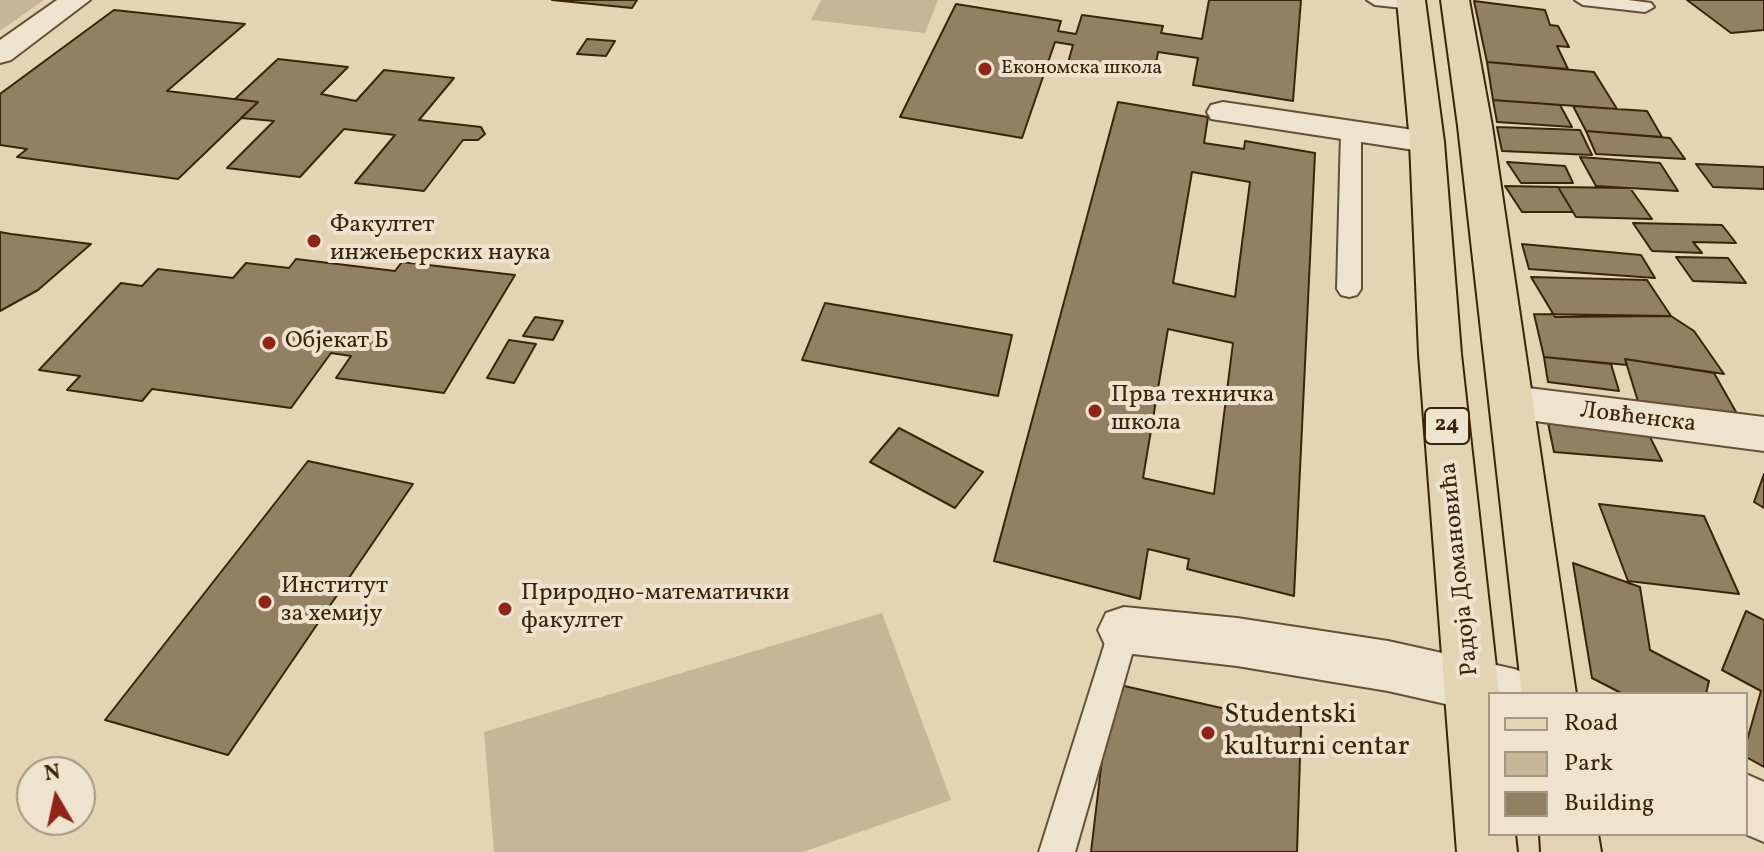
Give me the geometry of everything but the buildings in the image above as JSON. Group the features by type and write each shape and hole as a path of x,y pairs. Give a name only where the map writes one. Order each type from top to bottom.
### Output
{"main road":[{"path":"1455,0 1512,402 1549,692"},
{"name":"Радоја Домановића","path":"1400,1 1427,142 1440,354 1493,689"},
{"name":"Радоја Домановића","path":"1487,852 1488,825"}],"street":[{"path":"0,54 76,0"},
{"path":"1223,112 1427,142"},
{"name":"Ловћенска","path":"1512,402 1764,434"},
{"path":"1124,630 1237,642 1388,666 1493,689"}],"lane":[{"path":"1583,0 1645,7"},
{"path":"1349,289 1351,132"},
{"path":"1057,852 1124,630"}],"green space":[{"path":"0,0 44,0 0,31"},
{"path":"821,0 938,0 925,33 811,20"},
{"path":"882,613 951,800 803,852 494,852 484,732"}],"place":[{"name":"Економска школа","path":"985,69"},
{"name":"Факултет инжењерских наука","path":"314,241"},
{"name":"Објекат Б","path":"269,343"},
{"name":"Прва техничка школа","path":"1095,411"},
{"name":"Институт за хемију","path":"265,602"},
{"name":"Природно-математички факултет","path":"505,609"},
{"name":"Studentski kulturni centar","path":"1208,733"}]}
